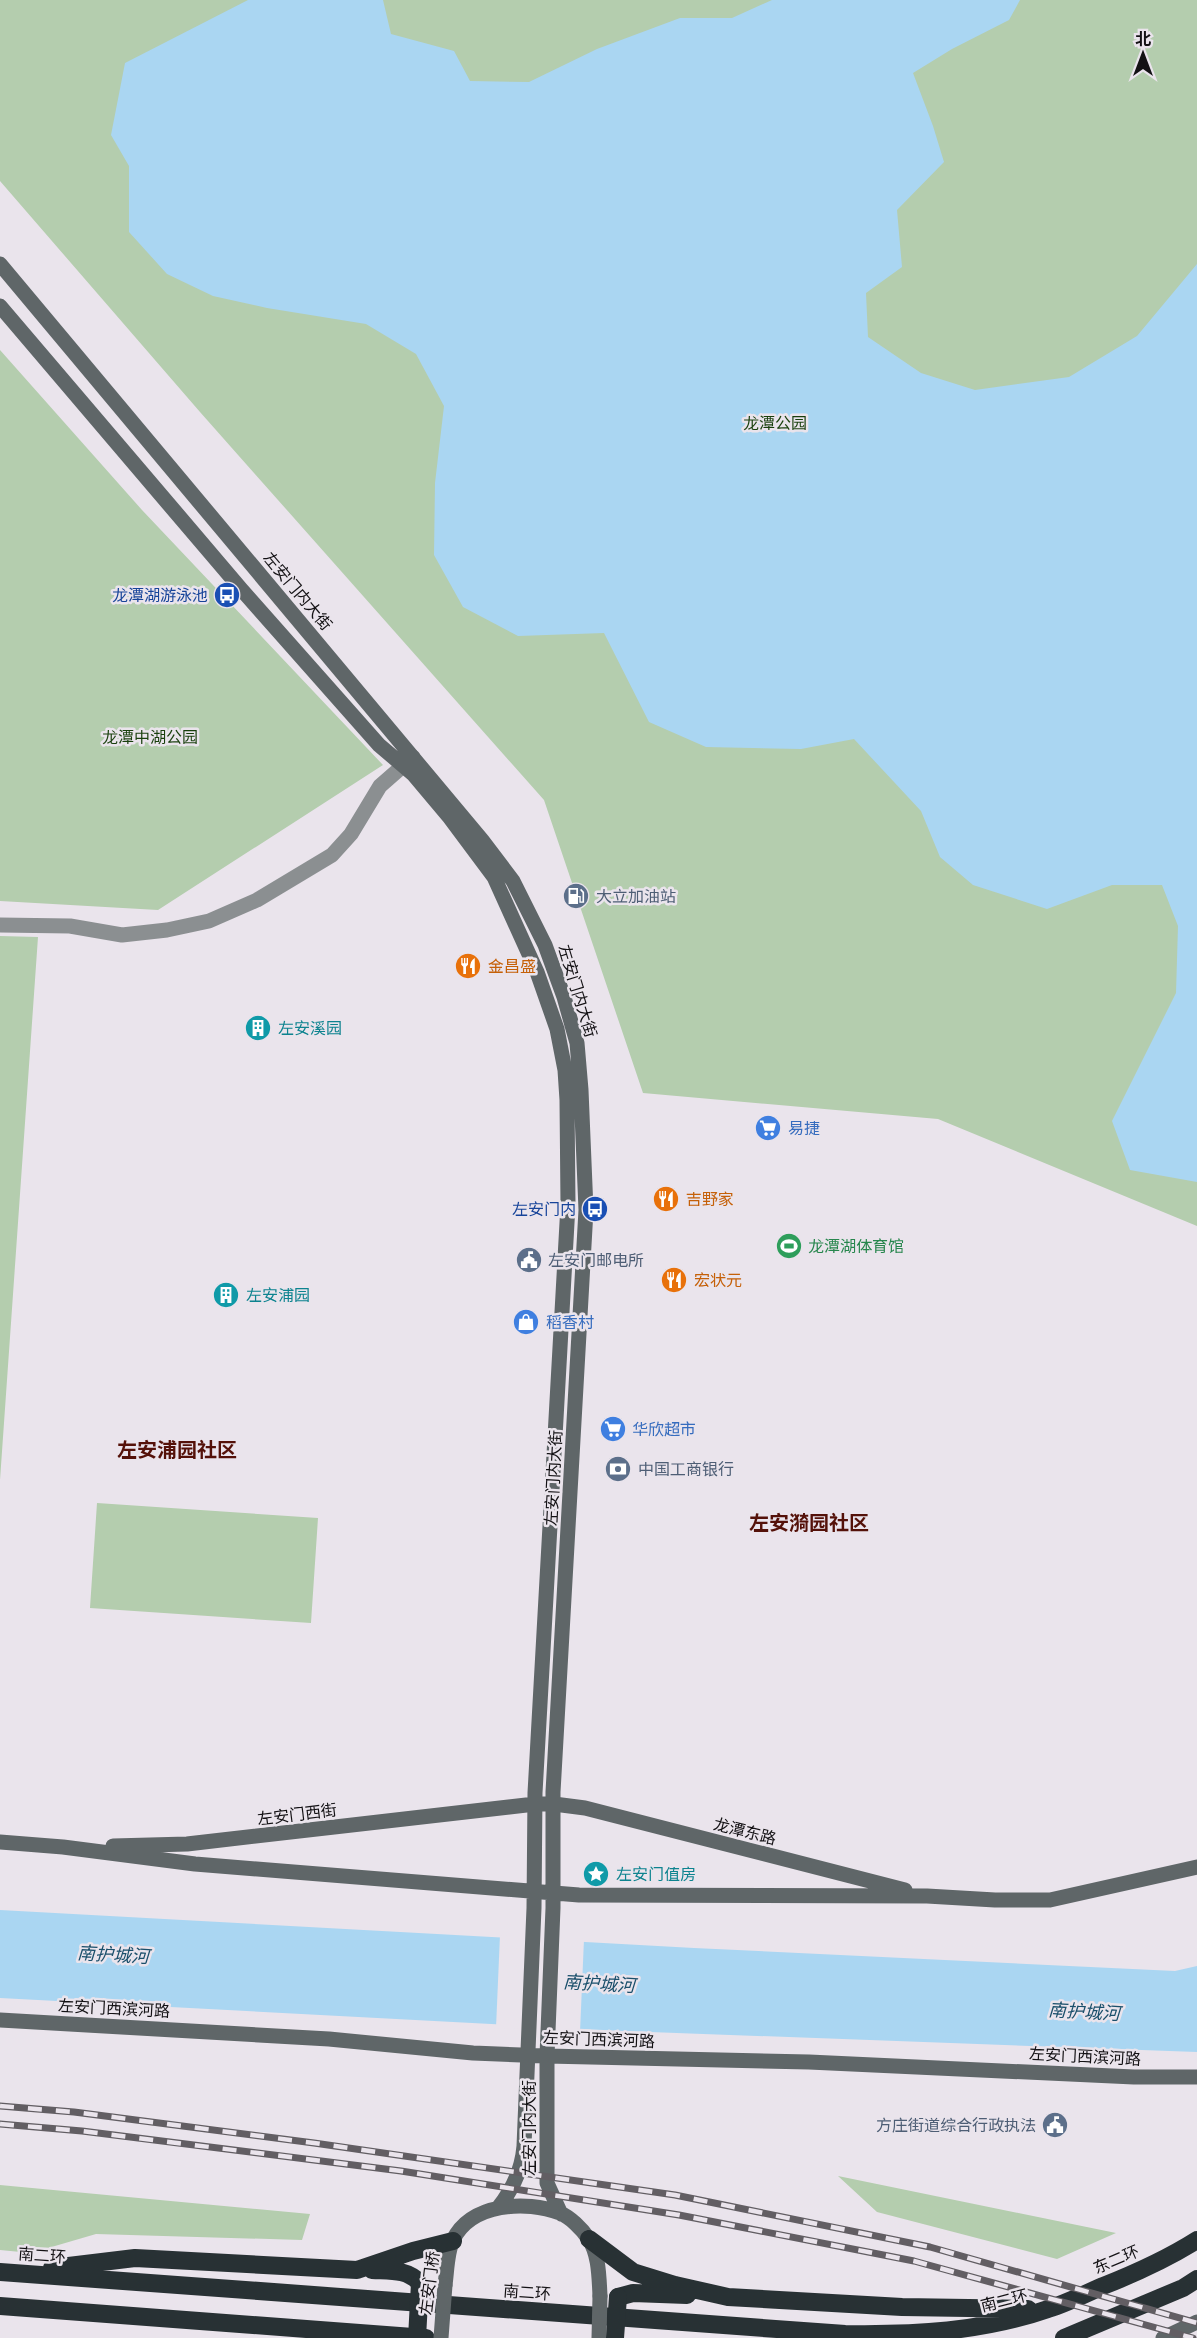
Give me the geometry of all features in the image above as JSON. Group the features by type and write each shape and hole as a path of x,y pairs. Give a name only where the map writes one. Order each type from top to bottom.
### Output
{"highway":[{"path":"589,2239 633,2272 675,2285 728,2296"},
{"name":"东二环","path":"1048,2309 1167,2259 1197,2240"},
{"path":"357,2270 413,2250 453,2241"},
{"path":"5,2272 135,2258 399,2271 412,2274 420,2283 417,2338"},
{"name":"南二环","path":"5,2272 845,2334 901,2335 950,2331 1000,2323 1048,2309"},
{"path":"1064,2338 1183,2288 1197,2279"},
{"path":"615,2338 609,2296 633,2293 728,2296 902,2307 1048,2309"},
{"path":"0,2306 426,2338"}],"street":[{"name":"左安门内大街","path":"0,264 408,761 513,881 545,945 564,997 577,1043 586,1210 554,1804 553,1920 547,2056 547,2183 561,2214"},
{"name":"左安门内大街","path":"0,306 240,589 379,745 408,761 494,877 537,972 557,1029 565,1070 568,1205 535,1804 534,1919 529,2038 522,2164 508,2196 498,2208"},
{"path":"0,925 70,926 122,935 166,930 209,921 257,900 332,855 351,834 380,786 408,761"},
{"name":"左安门西街","path":"63,1847 188,1844 535,1804 554,1804"},
{"name":"龙潭东路","path":"554,1804 585,1808 927,1896"},
{"name":"左安门西街","path":"0,1842 63,1847 195,1864 553,1893"},
{"name":"龙潭东路","path":"553,1893 927,1896 1050,1900 1197,1867"},
{"name":"左安门西滨河路","path":"0,2020 329,2039 473,2053 809,2062 1134,2077 1197,2077"},
{"name":"左安门桥","path":"441,2338 445,2285 453,2241 466,2222 498,2208 526,2206 561,2214 571,2220 589,2239 609,2296 599,2338"},
{"path":"1163,2338 1197,2322"}],"green space":[{"name":"龙潭公园","path":"0,0 1197,0 1197,1226 938,1119 643,1093 544,800 200,412 0,181"},
{"name":"龙潭中湖公园","path":"0,350 142,510 383,765 158,910 0,901"},
{"path":"0,936 38,937 0,1480"},
{"path":"97,1503 318,1518 311,1623 90,1608"},
{"path":"838,2176 1116,2233 1057,2259 877,2212"},
{"path":"0,2185 310,2214 302,2240 96,2234 31,2253 0,2250"}],"water":[{"path":"248,0 383,0 391,34 454,51 470,81 529,82 597,49 680,18 732,18 772,0 1020,0 1009,20 952,49 913,73 944,162 897,210 902,267 866,293 868,337 921,373 975,390 1069,377 1137,336 1197,264 1197,1182 1130,1170 1112,1121 1176,993 1178,926 1162,885 1112,885 1047,909 973,885 940,857 921,811 854,739 801,749 706,747 649,722 604,633 518,636 463,607 434,555 435,483 444,406 416,354 366,324 267,308 213,296 167,274 129,232 129,166 111,135 125,63"},
{"name":"南护城河","path":"0,1910 694,1948 1175,1971 1197,1966 1197,2052 622,2031 0,1998"}],"pier":[{"path":"500,1935 584,1939 580,2032 496,2028"}],"railway":[{"path":"0,2106 74,2112 314,2143 675,2195 930,2247 1197,2323"},
{"path":"0,2124 82,2131 401,2171 679,2215 914,2261 1193,2338"}],"place":[{"name":"龙潭湖游泳池","path":"227,595"},
{"name":"大立加油站","path":"576,896"},
{"name":"金昌盛","path":"468,966"},
{"name":"左安溪园","path":"258,1028"},
{"name":"易捷","path":"768,1128"},
{"name":"吉野家","path":"666,1199"},
{"name":"左安门内","path":"595,1209"},
{"name":"龙潭湖体育馆","path":"789,1246"},
{"name":"左安门邮电所","path":"529,1260"},
{"name":"宏状元","path":"674,1280"},
{"name":"左安浦园","path":"226,1295"},
{"name":"稻香村","path":"526,1322"},
{"name":"华欣超市","path":"613,1429"},
{"name":"中国工商银行","path":"618,1469"},
{"name":"左安门值房","path":"596,1874"},
{"name":"方庄街道综合行政执法","path":"1055,2125"}],"district":[{"name":"左安浦园社区","path":"177,1450"},
{"name":"左安漪园社区","path":"809,1523"}]}
